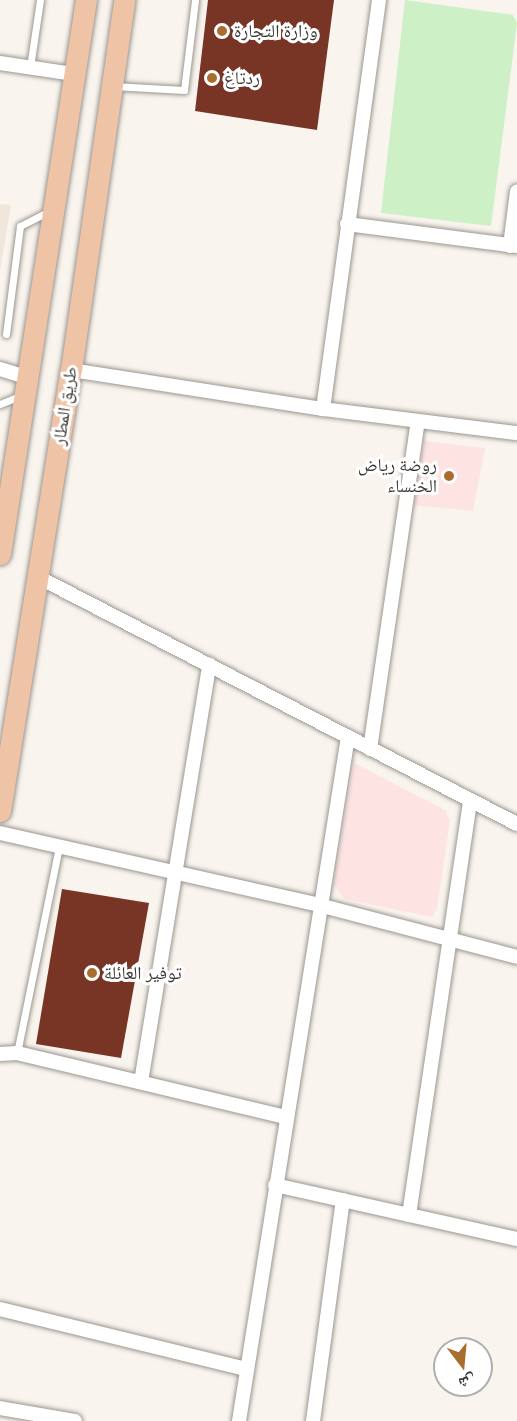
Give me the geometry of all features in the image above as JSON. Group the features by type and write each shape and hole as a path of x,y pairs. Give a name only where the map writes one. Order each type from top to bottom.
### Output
{"main road":[{"path":"0,554 4,502 26,386 86,0"},
{"name":"طريق المطار","path":"0,811 36,576 71,370 124,0"}],"street":[{"path":"323,409 379,0"},
{"path":"0,63 74,74"},
{"path":"347,224 514,246 517,191"},
{"path":"0,369 26,386"},
{"path":"71,370 323,409 517,433"},
{"path":"370,749 418,421"},
{"path":"36,576 517,824"},
{"path":"141,1082 210,665"},
{"path":"239,1421 319,905 348,737"},
{"path":"409,1215 452,940 471,800"},
{"path":"0,833 319,905 517,957"},
{"path":"0,1054 17,1053 286,1117"},
{"path":"275,1185 517,1239"},
{"path":"313,1421 343,1200"},
{"path":"0,1310 246,1369"},
{"path":"5,1413 75,1421"}],"lane":[{"path":"30,67 40,0"},
{"path":"111,85 184,90 195,0"},
{"path":"6,334 20,226 53,209"},
{"path":"0,404 26,386"},
{"path":"17,1053 58,846"}],"shaded area":[{"path":"0,204 11,205 0,270"},
{"name":"روضة رياض الخنساء","path":"424,441 485,448 473,511 414,505"},
{"path":"354,763 445,810 450,821 437,909 432,917 344,899 334,884"}],"green space":[{"path":"405,0 513,15 517,23 491,226 381,213"}],"building":[{"path":"208,0 334,0 317,130 195,111"},
{"name":"توفير العائلة","path":"62,889 149,903 121,1058 36,1044"}],"place":[{"name":"وزارة التجارة","path":"222,31"},
{"name":"ردتاغ","path":"212,78"},
{"name":"روضة رياض الخنساء","path":"449,476"},
{"name":"توفير العائلة","path":"92,973"}]}
